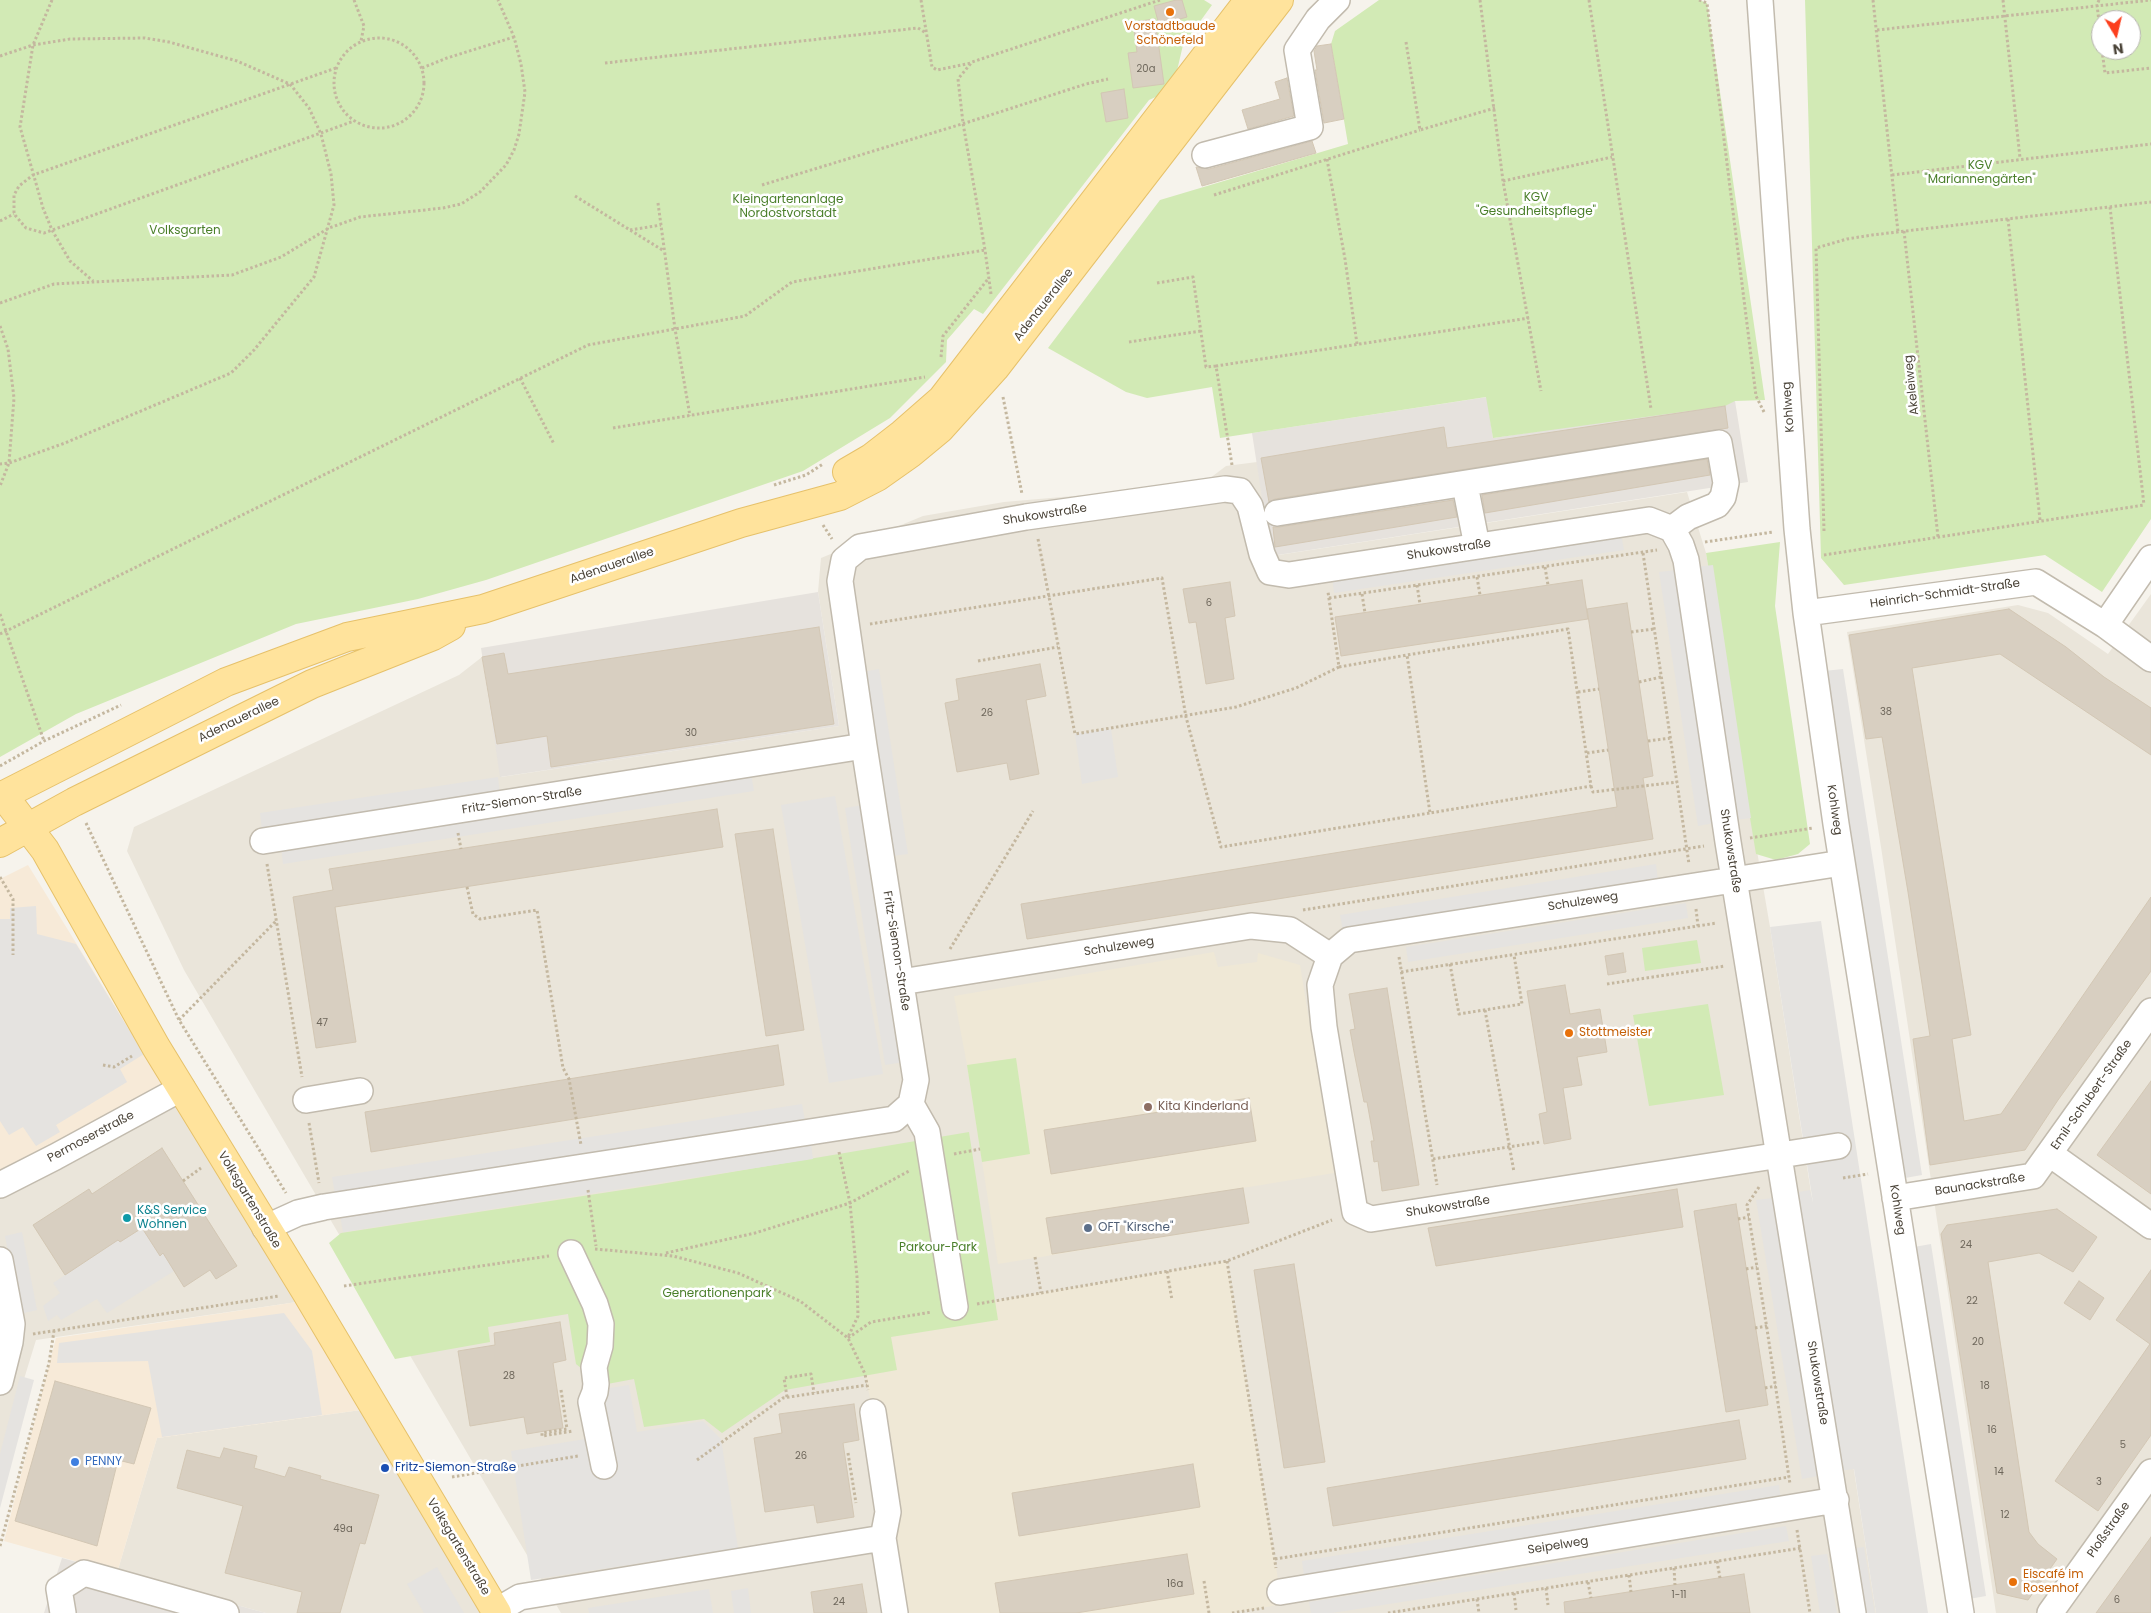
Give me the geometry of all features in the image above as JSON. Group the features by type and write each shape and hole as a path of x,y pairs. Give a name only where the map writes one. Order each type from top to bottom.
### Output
{"main road":[{"name":"Adenauerallee","path":"741,523 828,484 871,458 934,408 984,346 1249,0"},
{"name":"Adenauerallee","path":"1,794 226,682 347,638 483,609 741,523 840,496 877,477 911,454 949,421 995,368 1279,0"},
{"name":"Adenauerallee","path":"0,843 74,802 312,684 433,636 483,609"},
{"name":"Volksgartenstraße","path":"1,794 49,858 121,988 496,1612"}],"street":[{"path":"1205,154 1310,127 1296,50 1318,19 1337,0"},
{"name":"Kohlweg","path":"1760,0 1797,529 1806,614 1842,863 1960,1613"},
{"path":"1277,513 1465,485 1719,443 1726,483 1723,497 1717,505 1688,518 1676,538"},
{"path":"1465,485 1476,546"},
{"name":"Shukowstraße","path":"864,746 840,581 844,560 860,547 1030,516 1226,489 1240,491 1250,506 1262,554 1270,572 1289,575 1650,520 1676,538 1686,560 1728,842 1853,1613"},
{"path":"2104,625 2151,558"},
{"name":"Heinrich-Schmidt-Straße","path":"1806,614 2036,582 2104,625 2151,659"},
{"name":"Fritz-Siemon-Straße","path":"263,841 864,746 916,1080 911,1104"},
{"name":"Schulzeweg","path":"901,982 1251,926 1290,930 1330,956 1349,940 1842,863"},
{"path":"1330,956 1320,984 1324,1027 1355,1212"},
{"name":"Emil-Schubert-Straße","path":"2050,1154 2151,1011"},
{"name":"Permoserstraße","path":"0,1185 55,1158 182,1088"},
{"path":"306,1100 360,1091"},
{"path":"265,1228 298,1212 324,1207 894,1118 911,1104 927,1132 955,1307"},
{"name":"Shukowstraße","path":"1355,1212 1371,1219 1838,1146"},
{"path":"2050,1154 2151,1226"},
{"name":"Baunackstraße","path":"1895,1198 2033,1176 2050,1154"},
{"path":"570,1253 595,1304 601,1324 600,1346 594,1367 595,1392 591,1402 602,1459"},
{"path":"0,1260 12,1324 11,1338 0,1382"},
{"path":"873,1412 888,1512 883,1538 895,1613"},
{"name":"Ploßstraße","path":"2050,1613 2151,1472"},
{"name":"Seipelweg","path":"1280,1592 1836,1500"},
{"name":"Volksgartenstraße","path":"496,1612 520,1597 883,1538"},
{"path":"63,1613 58,1589 84,1573 226,1613"}],"path":[{"path":"52,0 33,44 20,127 33,175 52,230 70,261 94,281"},
{"path":"354,0 361,13 364,26 361,41"},
{"path":"0,303 54,284 232,275 281,257 329,228 360,217 443,208 461,204 480,192 506,165 514,150 519,134 524,92 521,64 514,37 498,0"},
{"path":"922,0 932,67 937,70 972,62 1160,0"},
{"path":"1480,0 1503,181 1542,391"},
{"path":"1589,0 1651,409"},
{"path":"1699,0 1707,3 1756,396 1765,415 1791,430"},
{"path":"1873,0 1898,232"},
{"path":"2003,0 2020,158"},
{"path":"2098,10 2099,0"},
{"path":"1877,30 2151,0"},
{"path":"605,63 918,28 926,33"},
{"path":"422,68 514,37"},
{"path":"0,56 33,44 95,38 145,38 168,42 237,62 290,84 309,108 321,134 331,174 334,205 314,277 254,350 231,373 64,443 0,464"},
{"path":"380,38 398,41 412,52 422,68 424,82 422,96 416,109 407,119 394,126 366,127 354,121 342,111 336,97 333,82 336,68 342,56 350,47 361,41 380,38"},
{"path":"1406,42 1420,130"},
{"path":"2103,60 2105,73 2151,68"},
{"path":"972,62 958,79 963,123 989,278 991,294 987,300"},
{"path":"336,68 33,175 18,186 14,195 14,214 26,228 34,232 44,233 354,121"},
{"path":"762,185 1086,84 1108,79"},
{"path":"1214,194 1495,108"},
{"path":"1892,175 2020,158 2151,144"},
{"path":"1503,181 1612,157"},
{"path":"1327,159 1356,344"},
{"path":"575,196 665,251"},
{"path":"1824,537 1816,248 1847,239 1904,231 2151,202"},
{"path":"658,203 675,328 690,416"},
{"path":"1824,546 1824,556 2040,520 2144,505 2110,207"},
{"path":"0,221 14,214"},
{"path":"2008,219 2040,520"},
{"path":"630,230 661,225"},
{"name":"Akeleiweg","path":"1904,231 1938,537"},
{"path":"0,634 588,345 745,316 792,282 985,250"},
{"path":"1157,283 1193,277 1206,367 1529,318"},
{"path":"936,364 941,358 943,336 989,278"},
{"path":"0,326 8,349 14,398 9,462 0,486"},
{"path":"1129,342 1201,332"},
{"path":"1216,366 1231,463 1240,491"},
{"path":"613,428 924,378 930,371"},
{"path":"520,378 554,444"},
{"path":"999,390 1005,399 1049,596 1075,734 1186,717 1236,707 1296,688 1339,667 1568,628 1593,792 1677,782"},
{"path":"769,487 806,475 828,462"},
{"path":"1676,538 1797,529"},
{"path":"1339,667 1329,598 1643,553 1698,926 1401,972"},
{"path":"1545,567 1548,585"},
{"path":"1477,577 1480,595"},
{"path":"847,628 1162,578 1186,717 1221,847 1591,786"},
{"path":"1417,585 1420,604"},
{"path":"1362,593 1366,613"},
{"path":"0,614 44,740"},
{"path":"1632,632 1654,628"},
{"path":"978,662 1058,647"},
{"path":"1407,655 1430,813"},
{"path":"1639,682 1661,677"},
{"path":"1578,692 1599,689"},
{"path":"0,766 44,740 122,704"},
{"path":"1648,741 1670,738"},
{"path":"1587,753 1608,750"},
{"path":"932,977 1034,811"},
{"path":"95,819 86,823 179,1020 298,1212"},
{"path":"1302,910 1836,824"},
{"path":"263,841 324,1207"},
{"path":"1,876 13,899 12,955"},
{"path":"467,887 473,914 480,919 537,910 563,1068 569,1079 576,1119"},
{"path":"179,1020 276,921"},
{"path":"1394,932 1435,1174"},
{"path":"1450,964 1459,1014 1485,1010 1522,1004 1514,954"},
{"path":"1607,984 1748,963"},
{"path":"1485,1010 1519,1196"},
{"path":"103,1064 114,1067 139,1052"},
{"path":"1433,1159 1540,1142"},
{"path":"837,1144 850,1203 857,1277 858,1316 848,1338 865,1374 873,1412"},
{"path":"660,1254 755,1233 850,1203 931,1158 980,1149"},
{"path":"1780,1154 1747,1205 1810,1613"},
{"path":"1843,1178 1865,1175"},
{"path":"848,1338 871,1322 1227,1261 1355,1212"},
{"path":"1738,1219 1749,1217"},
{"path":"1035,1257 1041,1293"},
{"path":"1227,1261 1280,1592"},
{"path":"1746,1269 1757,1266"},
{"path":"1167,1272 1172,1300"},
{"path":"11,1338 280,1296"},
{"path":"1755,1328 1767,1326"},
{"path":"0,1546 49,1363 54,1331"},
{"path":"786,1397 784,1378 811,1374 814,1393"},
{"path":"697,1460 786,1397 867,1384"},
{"path":"1765,1388 1776,1386"},
{"path":"561,1390 567,1429 542,1433 542,1436 567,1432"},
{"path":"848,1453 856,1503"},
{"path":"452,1477 602,1459"},
{"path":"1275,1559 1789,1477"},
{"path":"1388,1613 1800,1548"},
{"path":"1717,1561 1720,1578"},
{"path":"1674,1568 1676,1585"},
{"path":"1629,1575 1631,1592"},
{"path":"1204,1581 1209,1613"},
{"path":"1588,1582 1591,1598"},
{"path":"1546,1588 1548,1605"},
{"path":"1514,1593 1516,1610"},
{"path":"1476,1599 1479,1613"}],"shaded area":[{"path":"1487,397 1493,438 1735,401 1748,482 1271,556 1252,433"},
{"path":"1257,462 1272,556 1687,492 1706,553 1770,927 1876,1613 561,1613 184,970 127,851 134,827 459,675 482,657 501,777 839,726 818,592 821,558 923,516 1004,502 1201,485 1226,466"},
{"path":"1621,534 1624,550 1334,593 1332,577"},
{"path":"1713,565 1751,818 1735,820 1696,567"},
{"path":"1676,570 1714,823 1698,826 1659,572"},
{"path":"818,592 839,726 500,777 481,648"},
{"path":"2151,594 2151,1613 1996,1613 1847,632 2018,605 2048,613 2108,654"},
{"path":"879,669 908,854 892,856 863,672"},
{"path":"1843,669 1922,1175 1905,1178 1824,671"},
{"path":"1111,729 1118,777 1082,784 1075,734"},
{"path":"751,774 754,791 283,864 281,847"},
{"path":"498,777 500,794 262,831 260,813"},
{"path":"835,796 883,1074 829,1083 781,805"},
{"path":"863,805 904,1062 885,1065 845,808"},
{"path":"1656,864 1658,880 1343,931 1340,915"},
{"path":"28,865 172,1099 0,1190 0,879"},
{"path":"1686,903 1688,918 1408,962 1406,947"},
{"path":"36,906 37,934 76,944 144,1054 120,1069 127,1082 56,1125 60,1132 36,1146 23,1127 9,1135 0,1121 0,919 10,919 10,908"},
{"path":"1821,921 1928,1613 1876,1613 1854,1469 1839,1471 1793,1193 1810,1190 1813,1203 1770,927"},
{"name":"Kita Kinderland","path":"1214,952 1218,967 1257,962 1258,953 1300,965 1334,1173 1243,1188 1249,1223 998,1264 967,1065 954,996"},
{"path":"172,1099 297,1302 36,1340 0,1457 0,1190"},
{"path":"802,1104 805,1121 335,1194 332,1177"},
{"path":"811,1143 813,1159 343,1232 340,1216"},
{"path":"1773,1198 1818,1476 1802,1479 1756,1200"},
{"path":"152,1222 160,1255 171,1248 170,1264 174,1271 107,1313 97,1299 61,1320 57,1315 48,1321 43,1306 60,1293 53,1283 91,1258 113,1232 120,1242"},
{"path":"22,1232 37,1310 20,1314 5,1236"},
{"path":"1931,1244 1986,1596 1969,1599 1914,1247"},
{"path":"1227,1261 1280,1592 1278,1605 1232,1613 896,1613 873,1412 865,1374 871,1322"},
{"path":"297,1302 361,1410 157,1438 117,1573 4,1541 56,1338"},
{"path":"284,1313 312,1351 322,1415 162,1437 148,1361 57,1363 59,1343"},
{"path":"20,1376 34,1380 0,1508 0,1454"},
{"path":"629,1385 637,1432 703,1421 721,1439 738,1548 531,1580 511,1451 604,1436 597,1390"},
{"path":"361,1410 481,1613 266,1613 117,1573 157,1438"},
{"path":"1779,1485 1781,1500 1304,1576 1302,1561"},
{"path":"1786,1526 1789,1541 1332,1613 1311,1613 1309,1602"},
{"path":"1864,1547 1875,1613 1858,1613 1848,1549"},
{"path":"1827,1554 1837,1613 1820,1613 1811,1556"},
{"path":"62,1558 266,1613 44,1613"},
{"path":"437,1567 464,1613 424,1613 407,1584"},
{"path":"748,1588 751,1613 734,1613 731,1591"},
{"path":"709,1589 713,1613 589,1613 588,1608"}],"green space":[{"name":"Kleingartenanlage Nordostvorstadt","path":"0,0 1204,0 1212,5 1183,45 1176,75 1158,96 1149,100 983,314 974,309 947,340 946,362 890,418 803,471 486,580 418,599 296,624 76,714 0,757"},
{"name":"KGV \"Gesundheitspflege\"","path":"1379,0 1699,0 1707,3 1765,400 1735,401 1725,406 1493,438 1486,397 1220,438 1212,387 1147,398 1126,392 1048,348 1160,200 1348,144 1331,44 1335,31"},
{"name":"KGV \"Mariannengärten\"","path":"1805,0 2151,0 2151,519 2102,592 2045,555 1844,585 1821,558"},
{"path":"1780,542 1775,606 1810,844 1798,854 1776,860 1756,854 1706,553"},
{"path":"1697,940 1701,963 1645,971 1642,948"},
{"path":"1708,1004 1724,1095 1649,1106 1633,1015"},
{"path":"1016,1058 1030,1154 982,1162 967,1065"},
{"name":"Generationenpark","path":"969,1132 998,1320 891,1337 897,1370 785,1390 722,1433 704,1419 644,1427 634,1379 602,1385 576,1364 568,1314 488,1327 490,1342 395,1359 329,1243 341,1233 655,1185"}],"building":[{"name":"Vorstadtbaude Schönefeld","path":"1182,0 1187,17 1159,25 1154,6"},
{"path":"1155,19 1164,84 1133,88 1128,53 1137,52 1133,22"},
{"path":"1331,44 1344,119 1324,123 1315,70 1317,70 1314,51 1317,46"},
{"path":"1287,78 1294,116 1248,129 1242,110 1280,99 1275,82"},
{"path":"1124,89 1128,118 1106,122 1101,93"},
{"path":"1312,141 1316,153 1202,186 1196,167 1209,169"},
{"path":"1725,406 1728,428 1275,499 1269,502 1261,458 1444,427 1447,448"},
{"path":"1707,459 1710,475 1485,513 1482,495"},
{"path":"1453,500 1457,517 1275,547 1273,527"},
{"path":"1582,580 1588,619 1341,656 1335,617"},
{"path":"1230,582 1235,616 1225,618 1234,679 1206,684 1196,622 1189,623 1183,589"},
{"path":"1627,603 1653,776 1643,778 1653,839 1027,939 1021,904 1617,807 1587,609"},
{"path":"2009,609 2151,708 2151,755 2000,654 1912,668 1971,1035 1952,1039 1964,1121 2001,1114 2151,897 2151,971 2058,1100 2025,1150 1930,1165 1913,1039 1930,1036 1908,892 1882,737 1866,739 1849,635"},
{"path":"819,627 834,724 551,767 547,736 497,744 482,657 504,653 508,674"},
{"path":"1040,664 1046,696 1026,700 1039,774 1010,780 1007,763 957,772 945,703 959,700 956,679"},
{"path":"717,809 723,847 335,907 356,1042 316,1048 293,897 333,890 329,869"},
{"path":"773,829 804,1030 766,1036 735,834"},
{"path":"1623,953 1626,972 1608,975 1605,956"},
{"name":"Stottmeister","path":"1565,985 1570,1014 1600,1009 1607,1052 1577,1057 1582,1085 1563,1088 1571,1139 1544,1144 1539,1114 1547,1112 1527,991"},
{"path":"1387,988 1419,1185 1382,1191 1378,1161 1374,1162 1371,1141 1374,1141 1367,1102 1364,1102 1350,1030 1355,1029 1349,994"},
{"path":"778,1045 784,1085 371,1152 365,1112"},
{"path":"2151,1081 2151,1194 2097,1155"},
{"path":"1249,1098 1256,1141 1051,1174 1044,1130"},
{"name":"K&S Service Wohnen","path":"162,1148 237,1266 216,1279 210,1270 184,1287 163,1253 160,1256 142,1228 120,1242 118,1240 65,1275 33,1225 89,1189 92,1194"},
{"path":"1243,1188 1249,1223 1052,1254 1046,1218"},
{"path":"1677,1189 1683,1227 1436,1266 1428,1228"},
{"path":"1736,1204 1768,1405 1726,1412 1694,1211"},
{"path":"2057,1209 2097,1237 2073,1272 2039,1253 1988,1262 2029,1532 2038,1544 2057,1559 2028,1600 1997,1593 1941,1234 1947,1225"},
{"path":"1294,1264 1325,1462 1284,1468 1254,1270"},
{"path":"2151,1270 2151,1435 2098,1511 2055,1481 2150,1344 2116,1320"},
{"path":"2079,1281 2104,1298 2090,1320 2064,1303"},
{"path":"560,1322 566,1360 553,1363 563,1428 527,1434 524,1417 470,1426 458,1351 495,1345 494,1333"},
{"name":"PENNY","path":"55,1381 151,1408 134,1464 118,1460 97,1546 15,1521"},
{"path":"854,1404 859,1440 843,1443 854,1517 817,1523 814,1505 765,1512 754,1438 782,1433 779,1414"},
{"path":"1739,1420 1746,1459 1333,1526 1327,1488"},
{"path":"224,1448 257,1456 254,1468 285,1477 289,1467 321,1476 320,1479 379,1495 365,1544 360,1543 340,1613 297,1613 302,1592 225,1573 243,1506 177,1488 187,1450 220,1458"},
{"path":"1193,1464 1200,1507 1019,1536 1012,1493"},
{"path":"2151,1537 2151,1613 2096,1613"},
{"path":"1187,1554 1194,1594 1076,1613 1000,1613 995,1583"},
{"path":"1744,1574 1750,1613 1565,1613 1564,1602"},
{"path":"862,1584 867,1613 814,1613 811,1592"}],"place":[{"name":"Vorstadtbaude Schönefeld","path":"1170,12"},
{"name":"Stottmeister","path":"1569,1033"},
{"name":"Kita Kinderland","path":"1148,1107"},
{"name":"K&S Service Wohnen","path":"127,1218"},
{"name":"OFT \"Kirsche\"","path":"1088,1228"},
{"name":"PENNY","path":"75,1462"},
{"name":"Fritz-Siemon-Straße","path":"385,1468"},
{"name":"Eiscafé im Rosenhof","path":"2013,1582"}],"park label":[{"name":"Volksgarten","path":"185,231"},
{"name":"Parkour-Park","path":"938,1248"}]}
